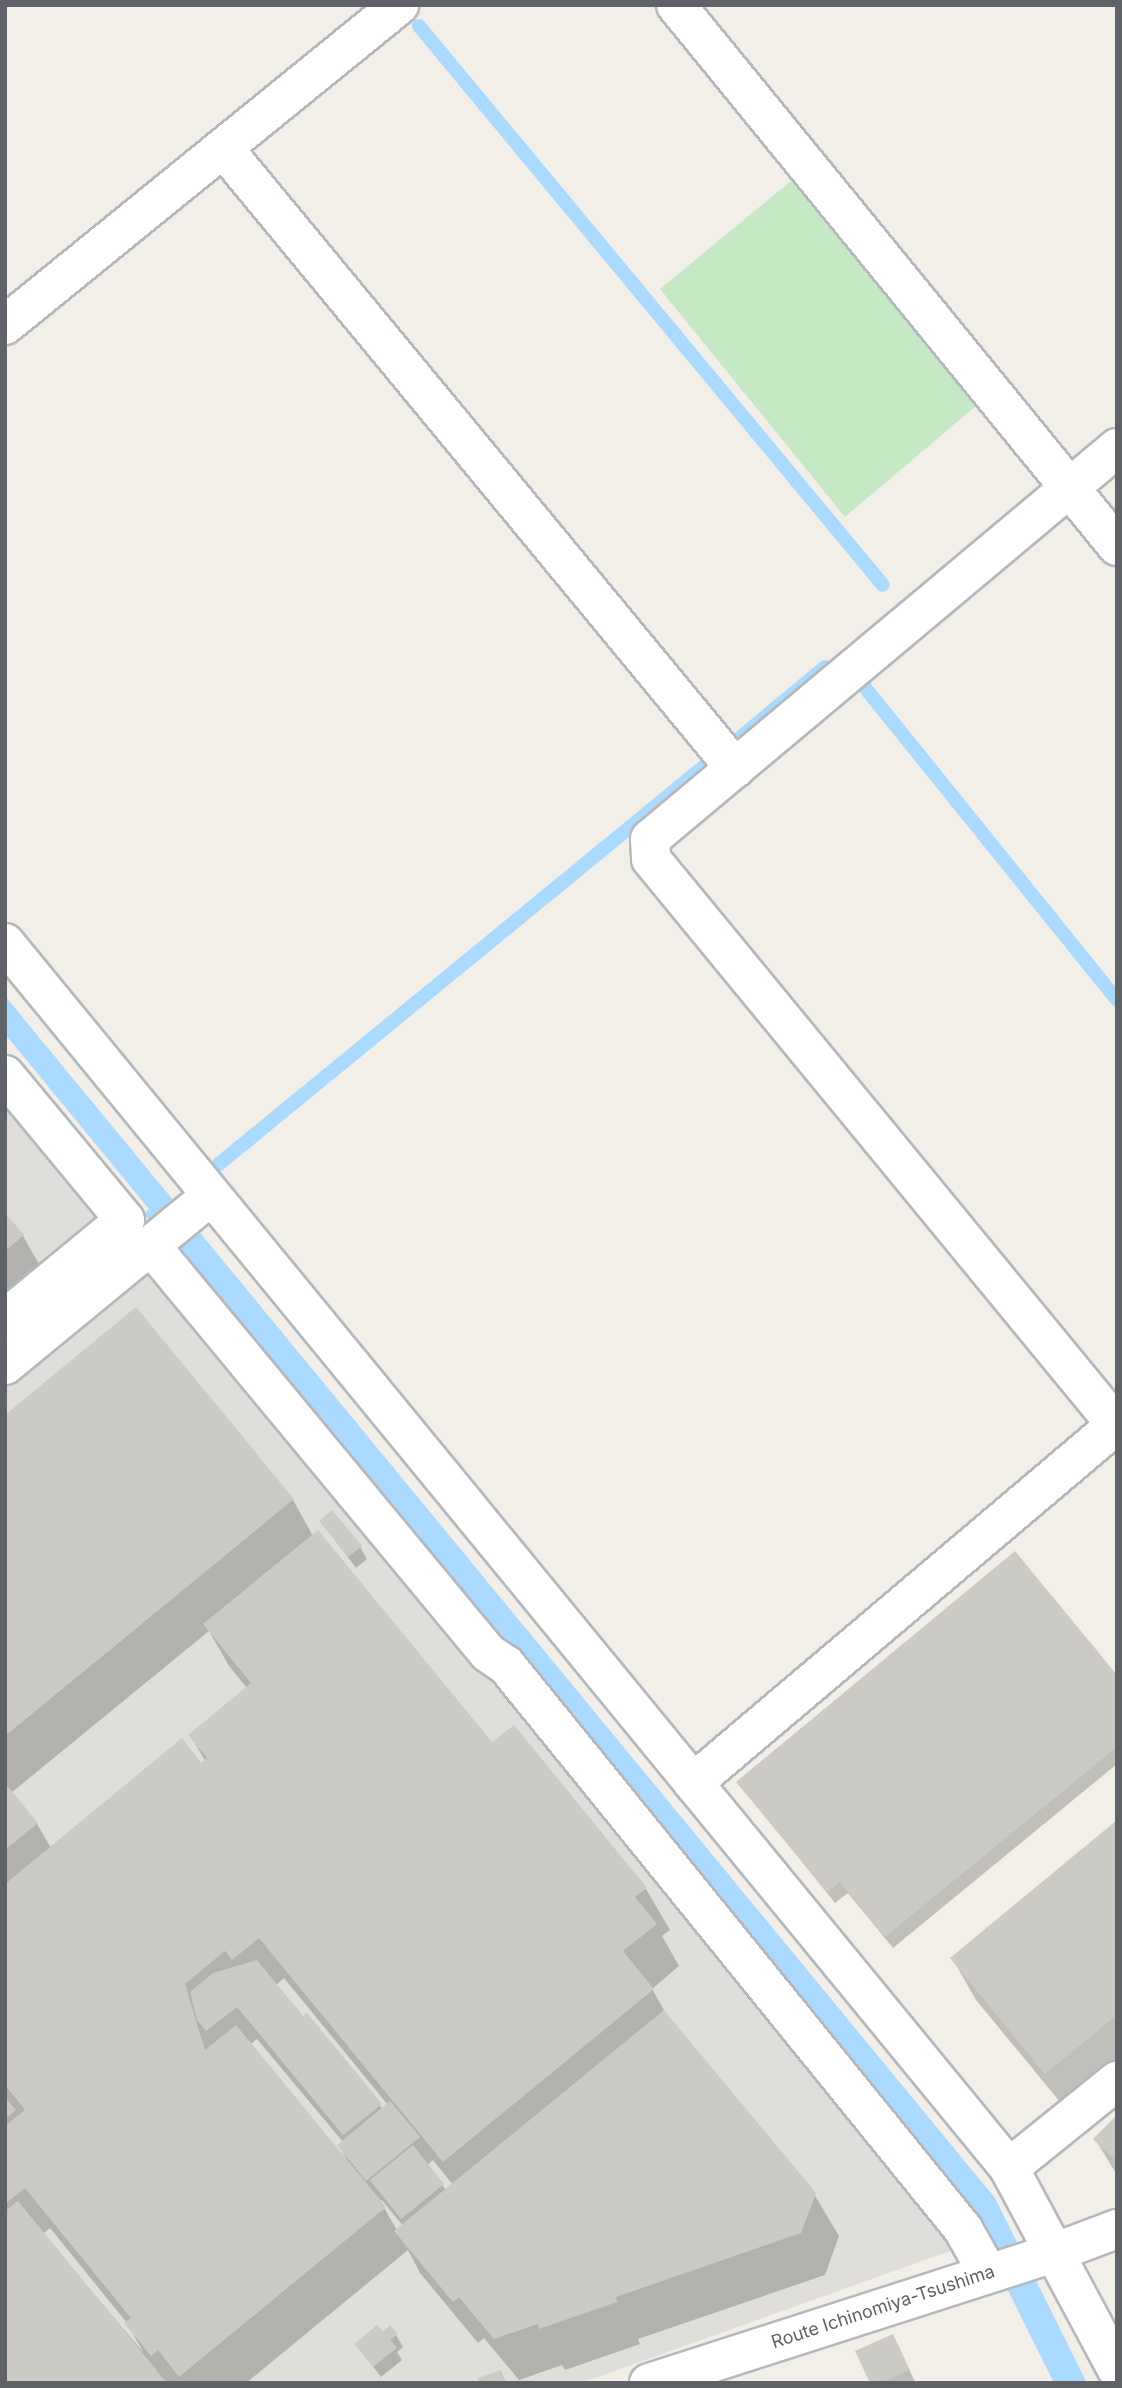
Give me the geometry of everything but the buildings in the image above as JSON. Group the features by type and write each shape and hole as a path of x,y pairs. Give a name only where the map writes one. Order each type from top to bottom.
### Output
{"street":[{"path":"5,325 399,5"},
{"path":"676,5 1117,546"},
{"path":"224,149 735,768"},
{"path":"693,1783 1116,1425 651,859 650,839 1117,448"},
{"path":"5,943 204,1202 693,1783 1009,2168 1049,2254 1117,2369"},
{"path":"5,1075 125,1220 103,1262 5,1365"},
{"path":"5,1319 103,1262 155,1242 204,1202"},
{"path":"155,1242 488,1653 506,1665 963,2229 990,2272"},
{"path":"1009,2168 1117,2081"},
{"name":"Route Ichinomiya-Tsushima","path":"649,2383 1049,2254 1117,2229"}],"shaded area":[{"path":"5,1108 103,1227 5,1306"},
{"path":"148,1263 497,1689 504,1684 964,2246 581,2383 5,2383 5,1379"}],"green space":[{"path":"791,181 977,405 845,517 660,289"}],"water":[{"path":"5,996 995,2198 1087,2383 1054,2383 974,2222 144,1214 149,1209 5,1034"}],"waterway":[{"path":"419,26 883,585"},
{"path":"736,741 825,667"},
{"path":"858,679 1117,1000"},
{"path":"219,1164 707,764"}]}
